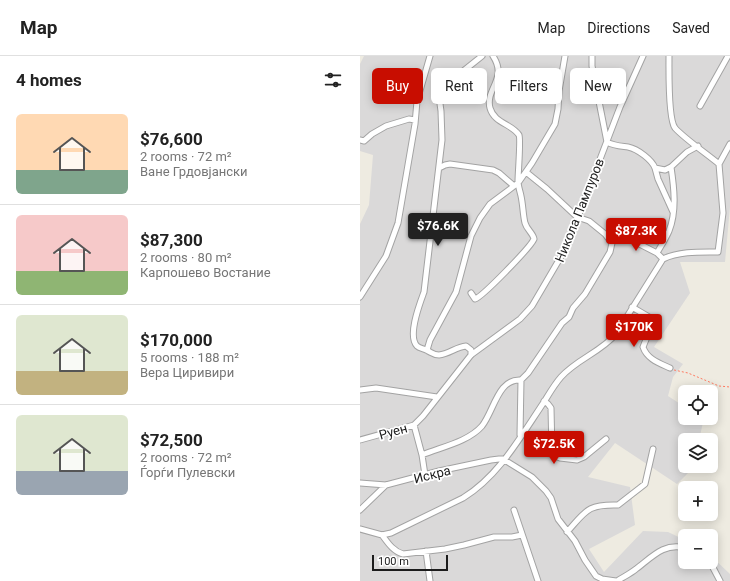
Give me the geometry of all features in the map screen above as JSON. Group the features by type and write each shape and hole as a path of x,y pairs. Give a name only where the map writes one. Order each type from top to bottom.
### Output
{"street":[{"path":"360,297 386,256 398,223 418,94 430,56"},
{"path":"471,355 471,350 466,346 457,348 448,353 437,355 433,354 417,346 413,340 413,333 424,292 442,140 441,111 437,82 462,72 482,56"},
{"path":"471,293 475,299 480,297 491,284 510,268 517,258 533,242 533,235 525,224 516,184 520,140 519,135 492,114 490,106 491,96 499,72 493,56"},
{"path":"427,350 430,340 456,292 471,236 480,218 490,204 516,184 526,172 555,124 565,56"},
{"path":"592,56 592,66 607,142 614,146 630,148 647,157 655,168 658,179 673,212"},
{"name":"Никола Пампуров","path":"437,397 471,355 520,318 532,306 566,248 620,107 643,56"},
{"path":"669,56 671,105 674,125 719,164"},
{"path":"700,106 728,56"},
{"path":"360,140 364,140 386,126 409,119 415,120"},
{"path":"360,529 382,535 391,533 474,491 483,484 503,460 557,382 567,371 611,340 663,259 672,256 718,252 723,213 719,164 730,144"},
{"path":"655,168 665,170 671,167 687,152 698,146"},
{"path":"439,168 450,164 493,170 516,184"},
{"path":"657,253 669,230 673,212 673,182 671,167"},
{"path":"526,172 577,217 589,221 598,228 612,243"},
{"path":"520,436 522,380 534,365 562,323 585,294 610,252 612,243 618,233 657,253 663,259"},
{"path":"632,308 653,322 643,347 645,353 651,359 670,368"},
{"path":"422,455 466,438 475,432 490,414 506,384 516,379 522,380"},
{"path":"360,390 376,388 437,397"},
{"name":"Руен","path":"360,440 414,425 437,397"},
{"path":"544,401 550,408 553,455 560,458 577,460 606,439"},
{"path":"414,425 422,455 425,475"},
{"path":"567,532 583,514 592,507 604,504 618,505 645,484 653,449"},
{"name":"Искра","path":"360,483 386,485 499,458 503,460"},
{"path":"503,460 532,477 546,491 551,498 558,519 574,541 584,560 596,576 602,579 616,581 634,570 662,549 674,546 678,547"},
{"path":"360,510 386,485"},
{"path":"514,510 519,521 522,535 538,581"},
{"path":"382,535 392,547 399,553 403,554 412,554 464,545 494,537 512,537 522,535"},
{"path":"426,551 430,581"},
{"path":"714,569 720,581"}],"path":[{"path":"670,368 702,378 719,386 730,387"}],"shaded area":[{"path":"364,56 730,56 730,207 725,262 680,262 690,293 654,347 683,364 673,377 668,396 678,402 678,425 702,425 701,433 678,433 678,473 688,473 680,481 678,481 677,484 615,443 588,477 630,487 635,525 589,549 604,572 643,531 668,532 678,537 678,569 718,569 718,563 730,574 730,581 360,581 360,224 369,205 373,155 360,151 360,64"}]}
